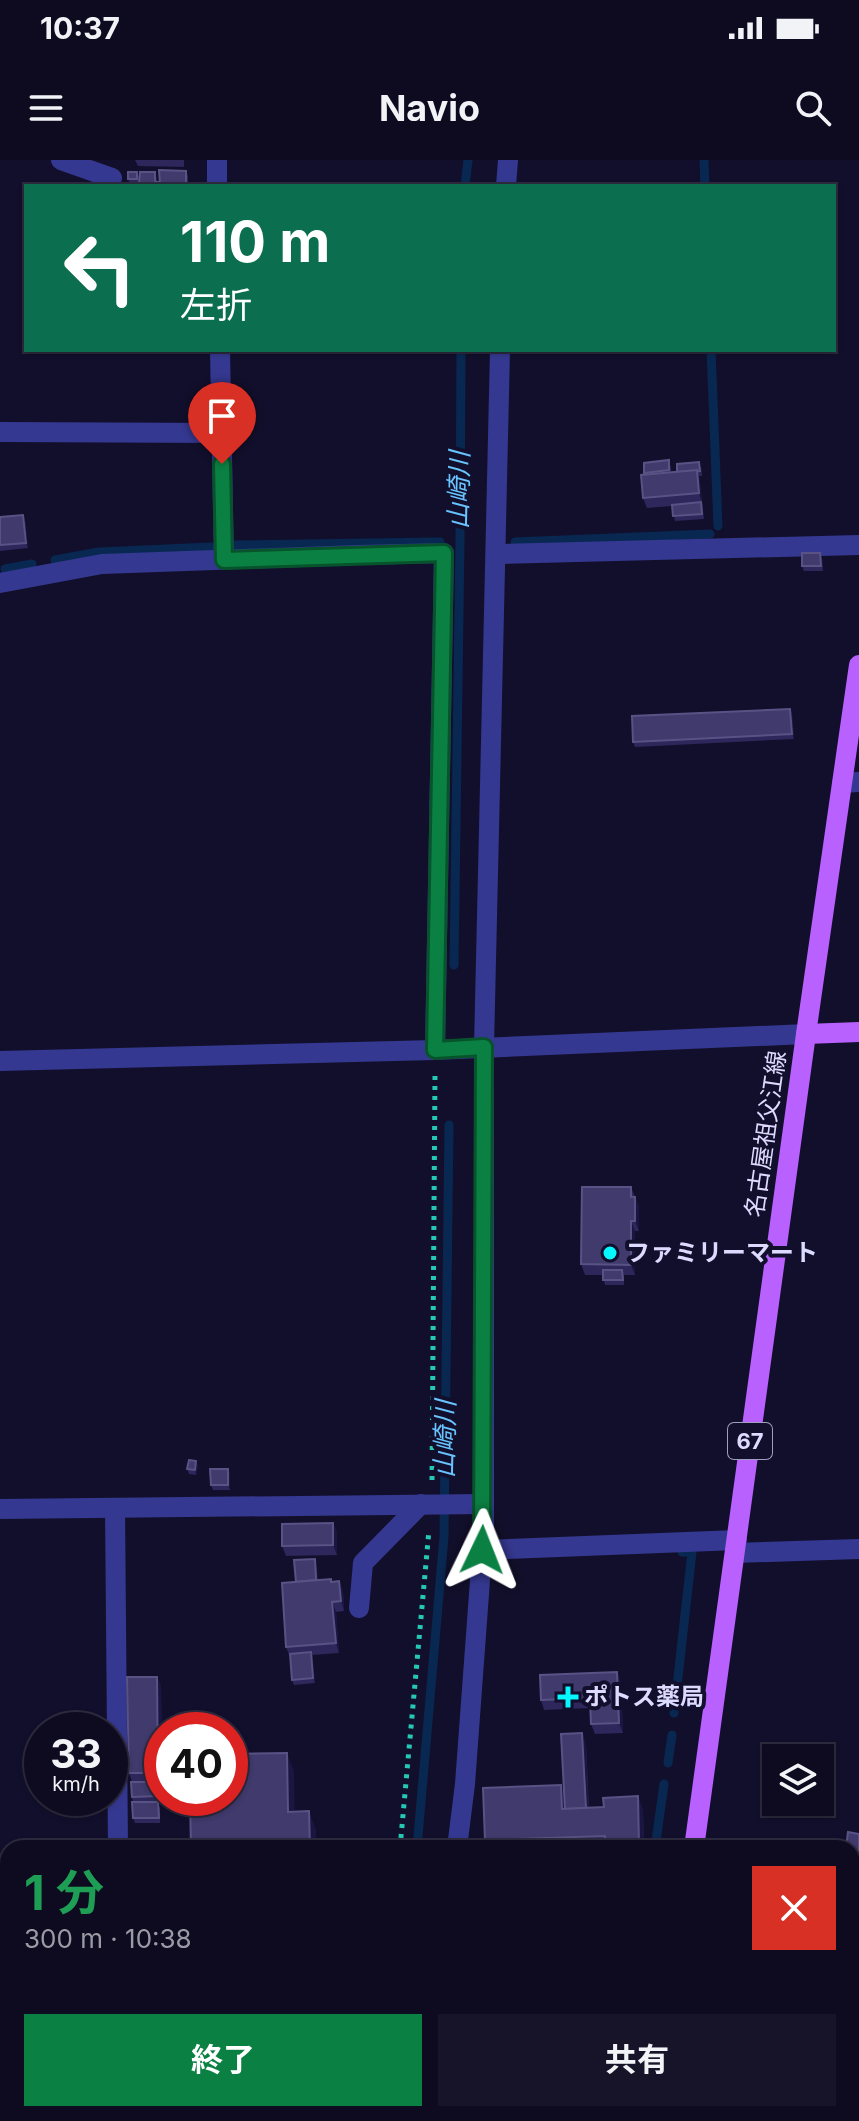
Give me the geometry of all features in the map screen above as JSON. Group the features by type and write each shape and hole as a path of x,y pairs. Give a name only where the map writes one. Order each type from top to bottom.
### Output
{"main road":[{"name":"名古屋祖父江線","path":"695,1840 806,1034 850,783 859,665"},
{"path":"806,1034 859,1032"}],"street":[{"path":"61,160 112,178"},
{"path":"217,160 217,184"},
{"path":"506,184 508,160"},
{"path":"220,352 224,560"},
{"path":"458,1840 465,1784 484,1504 484,1047 500,352"},
{"path":"0,432 222,433"},
{"path":"496,554 859,545"},
{"path":"0,583 102,564 444,553 435,1050"},
{"path":"0,1061 435,1050 806,1034"},
{"path":"359,1608 363,1563 430,1504"},
{"path":"0,1509 484,1504"},
{"path":"115,1508 118,1840"},
{"path":"482,1550 736,1546 859,1549"}],"path":[{"path":"401,1840 430,1504 435,1050"}],"building":[{"path":"159,170 186,171 186,184 160,184"},
{"path":"128,172 137,172 137,179 128,179"},
{"path":"140,172 155,172 155,182 158,184 139,184"},
{"path":"669,460 669,470 644,473 644,463"},
{"path":"699,462 700,471 677,472 677,464"},
{"path":"697,470 699,493 643,498 641,475"},
{"path":"701,502 702,514 673,516 672,505"},
{"path":"23,515 26,543 0,545 0,517"},
{"path":"802,553 820,553 821,566 802,566"},
{"path":"790,709 792,734 633,742 632,716"},
{"name":"ファミリーマート","path":"582,1187 631,1187 631,1197 635,1197 635,1221 631,1221 631,1265 581,1264"},
{"path":"603,1270 622,1270 623,1280 603,1280"},
{"path":"189,1460 196,1461 195,1470 187,1469"},
{"path":"210,1469 228,1469 228,1485 211,1485"},
{"path":"333,1523 333,1545 282,1546 282,1524"},
{"path":"315,1559 316,1580 296,1582 294,1560"},
{"path":"331,1579 331,1582 339,1581 341,1601 332,1602 336,1643 286,1647 282,1583"},
{"path":"311,1652 313,1678 292,1680 290,1654"},
{"path":"617,1672 619,1723 591,1724 590,1700 597,1698 541,1700 540,1675"},
{"path":"127,1677 157,1677 157,1712 144,1712 144,1773 129,1773"},
{"path":"582,1733 586,1808 565,1809 561,1734"},
{"path":"287,1753 288,1812 309,1811 310,1840 191,1840 190,1816 248,1816 248,1754"},
{"path":"131,1782 144,1782 144,1797 132,1797"},
{"path":"561,1785 562,1809 604,1807 603,1798 638,1796 639,1840 605,1840 605,1836 485,1840 483,1788"},
{"path":"132,1802 144,1802 144,1816 159,1818 133,1818"},
{"path":"848,1832 859,1834 859,1840 847,1840"}],"waterway":[{"name":"山崎川","path":"465,184 468,160"},
{"path":"704,160 705,184"},
{"name":"山崎川","path":"454,965 461,352"},
{"path":"711,352 718,526"},
{"path":"515,542 710,534"},
{"path":"236,545 440,542"},
{"path":"55,560 99,552 211,547"},
{"path":"5,569 32,564"},
{"name":"山崎川","path":"418,1840 444,1537 449,1125"},
{"path":"674,1713 692,1552 682,1552"},
{"path":"668,1763 672,1735"},
{"path":"656,1840 664,1784"}],"place":[{"name":"ファミリーマート","path":"610,1253"},
{"name":"ポトス薬局","path":"568,1697"}],"route":[{"path":"222,464 224,560 444,553 435,1050 484,1047 482,1550"}]}
